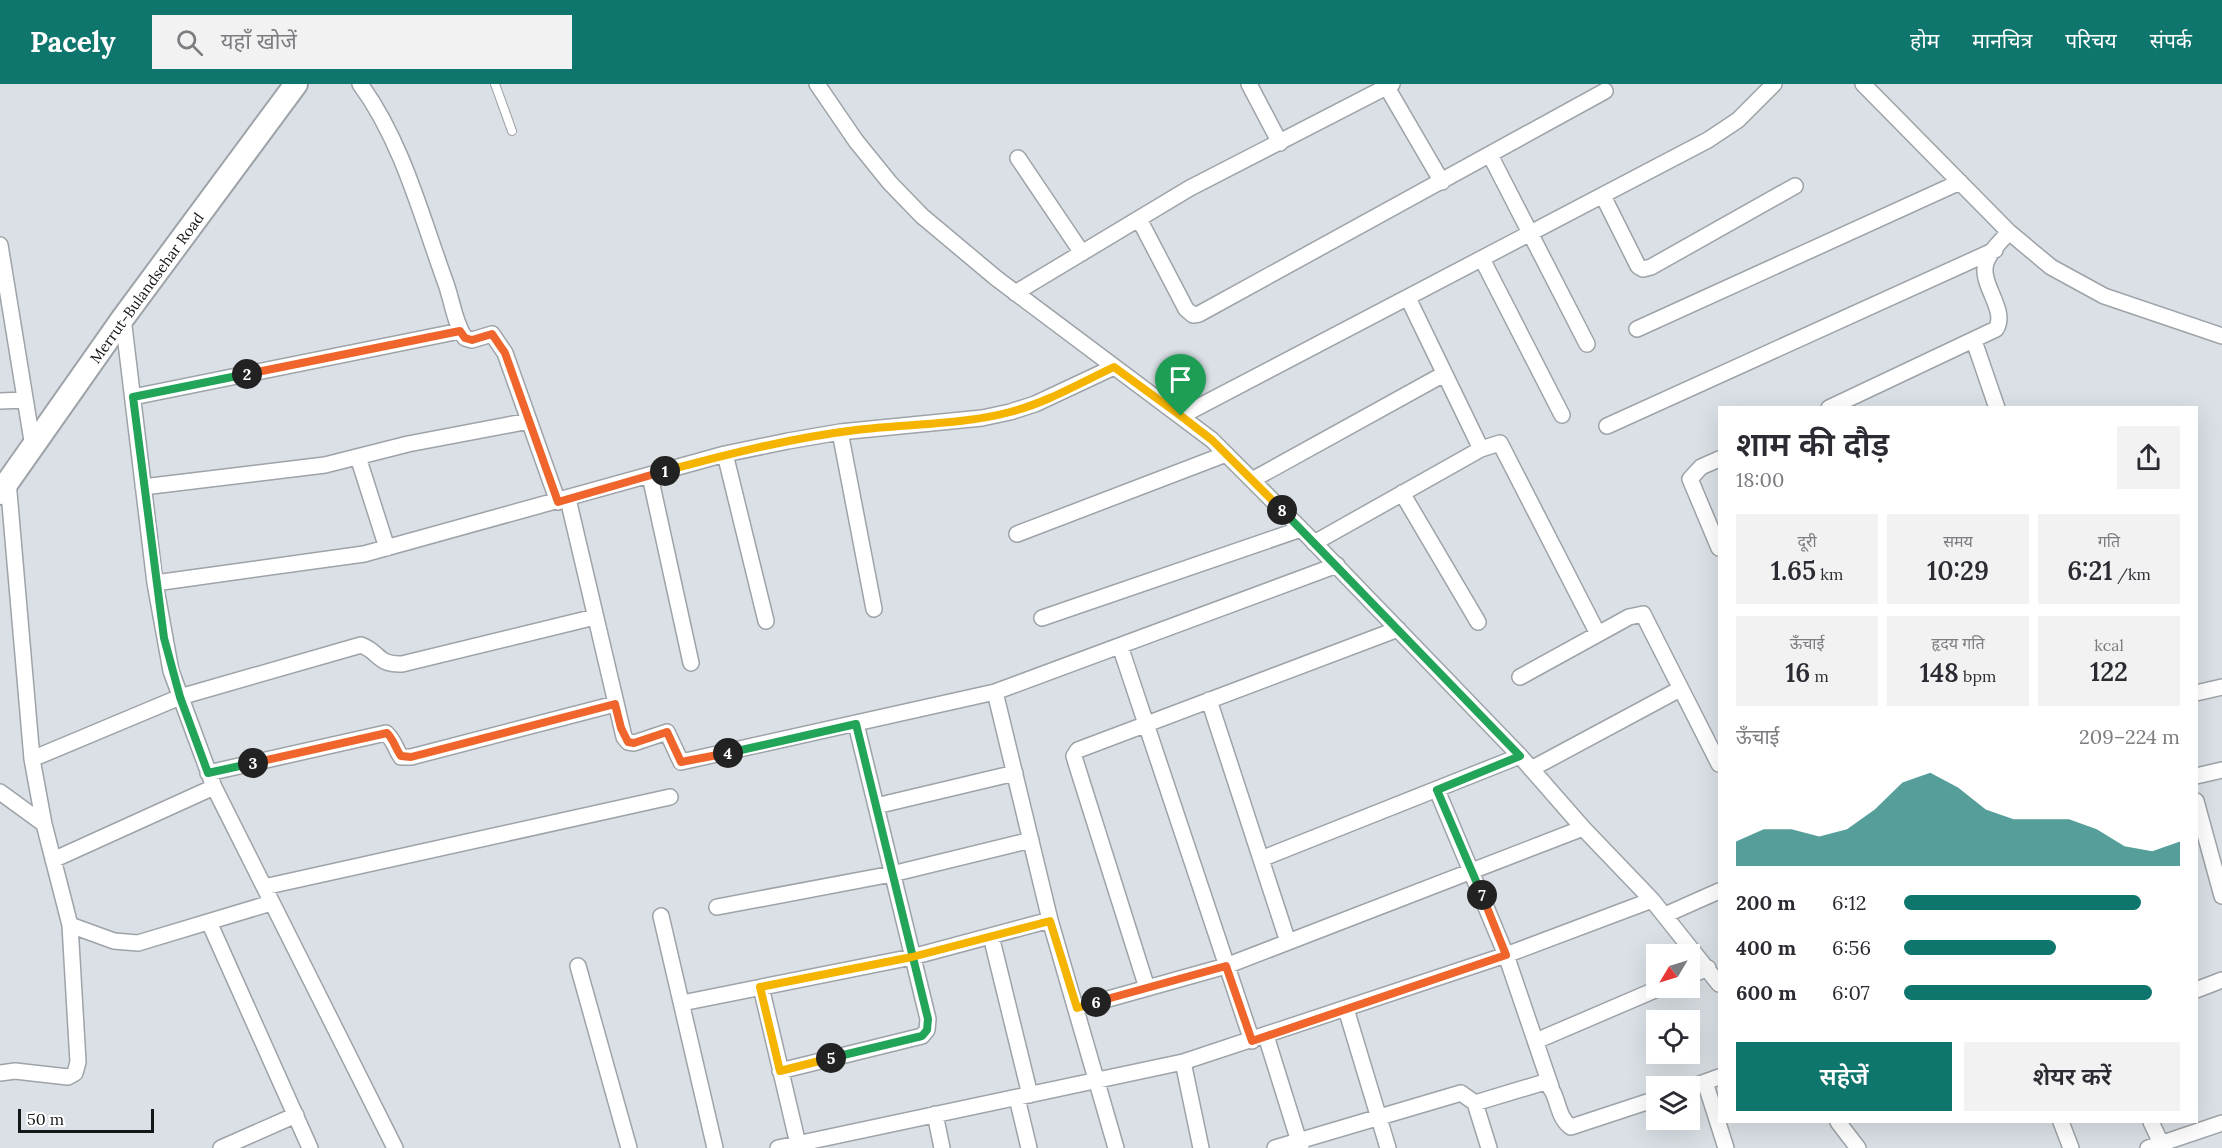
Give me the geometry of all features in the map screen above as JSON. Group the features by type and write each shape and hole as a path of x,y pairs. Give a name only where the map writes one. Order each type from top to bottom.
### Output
{"main road":[{"name":"Merrut-Bulandsehar Road","path":"4,487 123,318 296,84"}],"street":[{"path":"360,84 390,135 450,296 460,331 465,338 472,340 492,334 499,340 529,421 563,501 595,617 621,728 628,742 634,743 667,732 681,762 995,692 1337,565"},
{"path":"817,84 856,141 890,183 922,216 1015,293 1181,416 1226,454 1337,565 1520,756 1583,828 1652,900 1718,983"},
{"path":"1249,84 1280,143"},
{"path":"1181,416 1603,196 1725,129 1738,120 1774,84"},
{"path":"1863,84 2009,232 2051,267 2087,287 2137,308 2222,336"},
{"path":"1015,293 1208,179 1388,85 1442,182"},
{"path":"1139,219 1186,309 1192,315 1199,314 1605,91"},
{"path":"1490,155 1587,344"},
{"path":"1018,158 1082,253"},
{"path":"1636,329 1960,182"},
{"path":"1603,196 1638,266 1643,269 1651,267 1795,186"},
{"path":"1833,406 1991,333 1999,325 1985,269 1995,250 2009,232"},
{"path":"0,245 33,447"},
{"path":"1607,426 1995,250"},
{"path":"1482,259 1562,415"},
{"path":"1408,298 1480,449"},
{"path":"123,318 155,583 164,638 180,697 211,780 395,1148"},
{"path":"133,397 460,331"},
{"path":"1974,341 1996,406"},
{"path":"155,583 334,560 563,501 725,454 840,432 982,418 1010,412 1035,404 1114,367"},
{"path":"1252,480 1444,374"},
{"path":"0,401 26,400"},
{"path":"143,487 287,470 529,421"},
{"path":"840,432 874,609"},
{"path":"1314,543 1480,449 1500,443 1506,450 1598,634"},
{"path":"725,454 766,621"},
{"path":"1017,534 1226,454"},
{"path":"358,457 387,548"},
{"path":"1718,460 1694,472 1690,479 1718,544"},
{"path":"650,476 691,663"},
{"path":"0,1073 15,1071 60,1078 75,1073 78,1062 70,926 44,824 32,759 4,487"},
{"path":"1402,493 1478,622"},
{"path":"1042,618 1301,529"},
{"path":"1520,677 1629,617 1643,614 1718,762"},
{"path":"32,759 180,697 361,645 368,647 381,661 402,664 595,617"},
{"path":"1148,988 1074,756 1083,746 1398,629"},
{"path":"1120,646 1226,966 1259,1039 1300,1145"},
{"path":"2198,693 2222,687"},
{"path":"1531,769 1680,689"},
{"path":"995,692 1050,921 1116,1148"},
{"path":"1209,700 1288,942"},
{"path":"53,860 211,780 387,733 393,739 395,749 401,756 411,757 615,704"},
{"path":"780,1071 922,1036 927,1030 928,1019 856,724"},
{"path":"1261,859 1520,756"},
{"path":"2198,776 2222,770"},
{"path":"876,806 1015,773"},
{"path":"1437,790 1506,955 1563,1122 1571,1127 1646,1102"},
{"path":"0,792 44,824"},
{"path":"264,888 670,797"},
{"path":"2198,808 2222,896"},
{"path":"1077,1008 1226,966 1583,828"},
{"path":"717,907 892,874 1031,840"},
{"path":"1665,915 1718,891"},
{"path":"778,1148 1098,1082 1183,1062 1259,1039 1506,955 1652,900"},
{"path":"70,926 114,941 138,943 271,903"},
{"path":"661,916 715,1148"},
{"path":"682,1003 912,957 1050,921"},
{"path":"209,922 310,1148"},
{"path":"991,936 1024,1097 1029,1148"},
{"path":"578,966 629,1148"},
{"path":"1700,971 1708,968"},
{"path":"2198,989 2222,980"},
{"path":"760,987 798,1144"},
{"path":"1536,1041 1646,994"},
{"path":"1346,1009 1388,1148"},
{"path":"1183,1062 1201,1148"},
{"path":"1712,1080 1718,1109"},
{"path":"1475,1103 1537,1082 1545,1082 1551,1087"},
{"path":"1275,1148 1300,1145 1379,1116 1461,1093 1475,1103 1489,1148"},
{"path":"935,1114 942,1148"},
{"path":"221,1148 296,1115"},
{"path":"1721,1123 1726,1148"},
{"path":"1839,1123 1858,1148"},
{"path":"2061,1123 2071,1148"},
{"path":"2151,1123 2154,1145 2183,1142 2222,1124"}],"lane":[{"path":"495,84 512,131"}],"route":[{"path":"1181,416 1114,367 1035,404 1010,412 982,418 896,425 789,441 725,454 558,502 505,353 499,340 492,334 472,340 465,338 460,331 133,397 155,583 164,638 171,671 208,773 387,733 393,739 395,749 401,756 411,757 615,704 621,728 628,742 634,743 667,732 681,762 856,724 912,957 928,1019 927,1030 922,1036 780,1071 760,987 912,957 1050,921 1077,1008 1226,966 1252,1041 1506,955 1437,790 1520,756 1301,529 1212,440 1181,416"}]}
